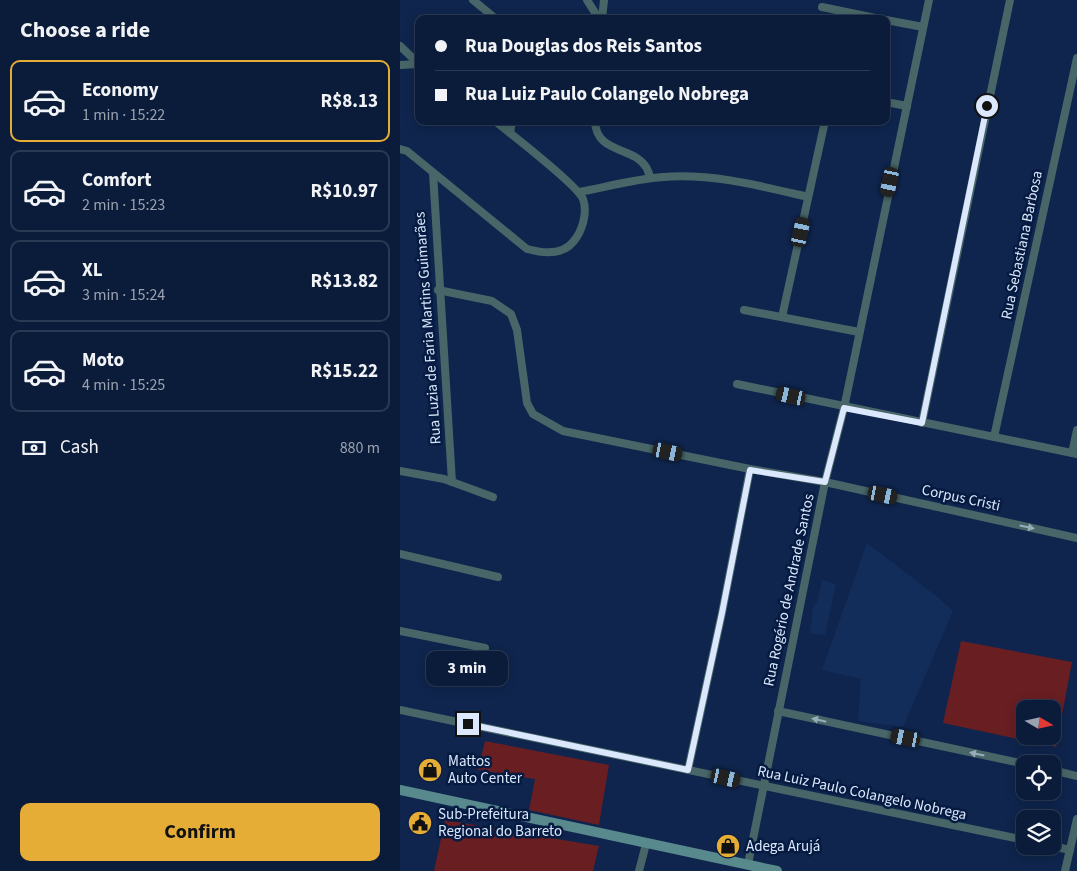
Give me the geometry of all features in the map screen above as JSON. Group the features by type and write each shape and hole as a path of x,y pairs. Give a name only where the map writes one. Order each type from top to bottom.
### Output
{"street":[{"path":"473,0 491,15"},
{"path":"587,0 597,15"},
{"path":"601,15 604,0"},
{"name":"Rua Rogério de Andrade Santos","path":"748,864 825,482 844,408 929,0"},
{"path":"922,423 1010,0"},
{"path":"822,7 861,15"},
{"path":"890,21 923,27"},
{"path":"400,46 415,60"},
{"name":"Rua Sebastiana Barbosa","path":"994,437 1077,58"},
{"path":"400,65 415,64"},
{"path":"890,103 907,106"},
{"path":"400,149 407,151 527,249 537,252 560,251 572,244 580,232 584,219 583,199 579,192 500,125"},
{"path":"510,133 511,125"},
{"path":"596,125 599,136 604,142 642,162 651,178"},
{"path":"782,317 824,125"},
{"name":"Rua Luzia de Faria Martins Guimarães","path":"433,173 438,290 452,482"},
{"path":"579,192 651,178 680,177 729,180 808,197"},
{"name":"Corpus Cristi","path":"438,290 492,301 511,314 517,330 527,403 533,414 550,426 563,431 750,470 825,482 1077,538"},
{"path":"744,310 859,332"},
{"path":"737,384 844,408 1075,453 1077,430"},
{"path":"688,770 722,613 750,470"},
{"path":"400,471 452,482 493,497"},
{"path":"400,554 498,577"},
{"path":"400,631 486,648"},
{"name":"Rua Luiz Paulo Colangelo Nobrega","path":"400,710 1016,838"},
{"path":"778,711 1016,762"},
{"path":"1061,772 1077,776"},
{"path":"401,794 777,871"},
{"path":"1065,871 1077,819"},
{"path":"639,871 646,844"},
{"path":"1061,848 1070,850"}],"shaded area":[{"path":"867,543 953,611 903,727 858,721 861,679 822,670"},
{"path":"822,580 836,584 825,635 810,633 814,603 817,603"},
{"path":"961,641 1072,662 1061,720 1061,700 1016,700 1016,739 943,723"},
{"path":"485,741 609,765 599,825 529,810 535,779 478,770"},
{"path":"445,820 599,846 593,871 434,871"}],"place":[{"name":"Mattos Auto Center","path":"430,770"},
{"name":"Sub-Prefeitura Regional do Barreto","path":"420,823"},
{"name":"Adega Arujá","path":"728,846"}],"route":[{"path":"468,724 688,770 722,613 750,470 825,482 844,408 922,423 987,106"}]}
